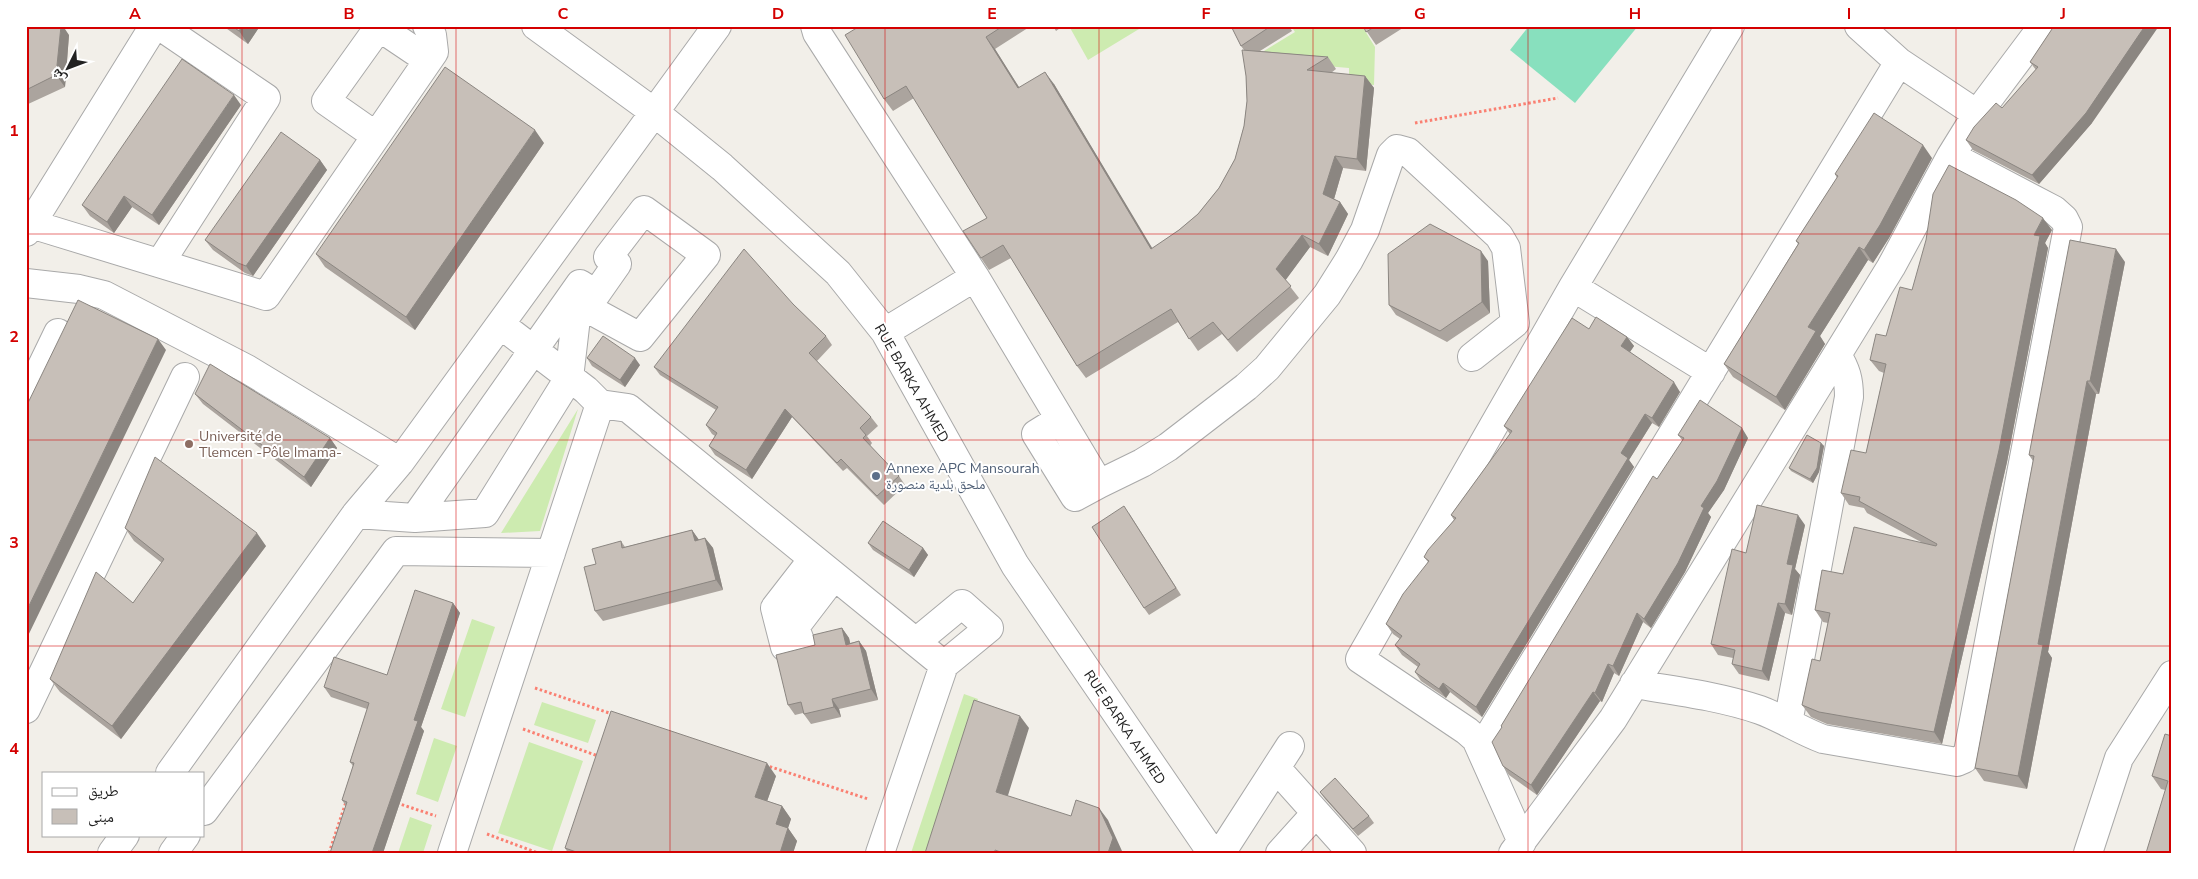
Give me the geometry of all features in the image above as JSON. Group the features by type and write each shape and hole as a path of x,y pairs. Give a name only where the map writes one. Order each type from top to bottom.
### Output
{"street":[{"path":"154,26 29,228 160,263 266,296 434,52 432,35 426,26"},
{"path":"160,26 266,98 160,263"},
{"path":"376,136 326,101 378,26 428,60"},
{"name":"RUE BARKA AHMED","path":"536,26 654,112 722,167 838,273 885,332 1015,565 1212,853"},
{"path":"171,772 356,514 400,462 717,26"},
{"path":"814,26 816,33 975,277 1060,419 1036,434 1075,497 1168,448 1246,387 1267,368 1327,295 1336,281 1365,230 1391,155 1397,149 1408,152 1500,236 1506,248 1515,323 1472,356"},
{"path":"1517,847 1476,739 1360,659 1573,287 1685,104 1730,26"},
{"path":"1859,26 1899,62 1977,114"},
{"path":"1517,847 1613,718 1891,267 1951,156 1977,114 2043,26"},
{"path":"1481,749 1899,62"},
{"path":"1634,684 1727,700 1762,710 1823,739 1957,762 1964,760 1968,752 2068,227 2064,219 2054,210 1951,156"},
{"path":"548,260 596,294 616,264 608,257 644,210 706,255 640,337 584,308 576,318"},
{"path":"885,332 975,277"},
{"path":"26,283 104,295 247,368 400,462"},
{"path":"356,514 415,518 485,513 569,378 580,284"},
{"path":"415,518 580,284"},
{"path":"1573,287 1711,372"},
{"path":"500,325 586,390 600,404 628,408 944,665"},
{"path":"26,399 58,333"},
{"path":"1788,723 1849,397 1845,367 1837,354"},
{"path":"26,709 185,377"},
{"path":"452,853 600,404"},
{"path":"205,811 396,551 551,553"},
{"path":"814,559 775,608 785,647 801,644 795,627 834,576"},
{"path":"880,853 944,665 989,628 962,604 916,642"},
{"path":"2088,853 2120,758 2172,675"},
{"path":"1221,853 1284,758 1316,813 1352,853"},
{"path":"1280,853 1316,813"},
{"path":"112,853 124,836"},
{"path":"173,853 185,836"}],"path":[{"path":"1414,123 1558,98"},
{"path":"510,680 621,717"},
{"path":"609,722 612,714"},
{"path":"496,719 598,756"},
{"path":"595,764 600,747"},
{"path":"763,764 895,808"},
{"path":"329,853 347,797"},
{"path":"387,800 538,853"}],"green space":[{"path":"1069,26 1144,26 1088,60"},
{"path":"1291,26 1362,26 1375,47 1374,85 1349,83 1349,68 1267,61 1264,51 1295,32"},
{"path":"1529,26 1638,26 1575,103 1510,50"},
{"path":"578,409 540,531 501,533"},
{"path":"472,619 495,627 465,717 441,709"},
{"path":"964,694 978,699 927,853 911,853"},
{"path":"542,702 596,720 588,743 534,725"},
{"path":"434,738 457,746 438,802 416,794"},
{"path":"529,742 583,761 552,851 498,833"},
{"path":"410,817 432,825 423,853 398,853"}],"building":[{"path":"26,26 61,26 56,75 26,90"},
{"path":"232,26 242,26 239,31"},
{"path":"860,26 1003,26 986,37 1018,88 1045,72 1151,249 1198,214 1219,188 1235,159 1244,126 1247,101 1242,50 1328,57 1307,70 1365,76 1357,159 1335,156 1323,194 1340,202 1319,244 1302,235 1276,269 1291,286 1228,340 1213,322 1189,339 1171,309 1077,366 1003,245 981,258 963,231 987,218 906,86 884,99 845,35"},
{"path":"1231,26 1271,26 1241,46"},
{"path":"1363,26 1376,26 1366,32"},
{"path":"2054,26 2145,26 2086,113 2032,175 1966,140 1974,127 1996,103 2002,108 2038,67 2030,62"},
{"path":"182,59 234,95 152,215 124,196 107,222 82,205"},
{"path":"445,67 535,130 406,317 316,254"},
{"path":"1874,113 1923,145 1880,225 1864,250 1859,247 1808,327 1816,331 1776,397 1724,364 1799,243 1796,241 1838,176 1835,174"},
{"path":"281,132 320,160 246,266 238,263 205,240"},
{"path":"1949,165 2016,200 2043,218 2034,235 2040,236 1999,450 1934,732 1819,712 1802,705 1812,659 1820,661 1830,613 1815,610 1822,570 1843,574 1854,527 1936,546 1937,544 1859,501 1860,497 1841,493 1851,450 1866,453 1886,364 1870,360 1876,334 1886,336 1900,287 1912,290 1926,240 1933,194"},
{"path":"1430,224 1481,251 1482,302 1440,331 1389,305 1388,254"},
{"path":"2070,240 2116,249 2090,381 2087,381 2038,644 2043,645 2018,776 1975,768 2034,456 2029,455"},
{"path":"744,249 793,304 826,336 809,353 871,417 860,428 866,435 863,438 899,476 877,496 841,459 837,463 785,409 746,470 709,446 717,433 706,425 718,407 654,367"},
{"path":"78,300 158,339 26,612 26,407"},
{"path":"1596,317 1627,337 1621,346 1674,382 1652,418 1645,414 1621,453 1628,458 1476,707 1443,683 1439,689 1415,672 1420,664 1395,645 1402,636 1386,624 1403,594 1429,561 1424,557 1428,550 1456,518 1451,515 1512,431 1504,426 1572,318 1589,329"},
{"path":"603,336 635,358 620,380 587,358"},
{"path":"210,364 330,438 304,477 195,394"},
{"path":"1700,400 1742,428 1717,481 1701,506 1704,508 1678,563 1644,619 1637,613 1613,666 1608,664 1595,693 1593,692 1531,785 1503,766 1492,742 1653,476 1657,479 1684,438 1678,435"},
{"path":"1807,435 1821,443 1817,468 1810,479 1789,468"},
{"path":"155,457 257,533 112,726 50,679 96,572 133,603 164,559 125,528"},
{"path":"1757,505 1798,515 1787,564 1793,565 1785,604 1778,603 1762,671 1732,664 1735,650 1711,644 1732,549 1746,553"},
{"path":"1124,506 1176,588 1144,608 1092,527"},
{"path":"883,521 923,548 909,570 868,543"},
{"path":"692,530 695,541 705,538 716,580 595,611 584,567 596,564 592,549 621,541 622,548"},
{"path":"415,590 453,603 414,720 418,721 372,853 330,853 347,802 342,800 354,763 350,762 369,703 324,687 334,657 387,675"},
{"path":"842,628 846,645 859,641 871,689 832,699 834,707 804,714 801,702 788,705 776,655 815,645 813,635"},
{"path":"974,700 1020,716 996,792 1071,816 1076,800 1099,808 1113,838 1108,853 1003,853 995,850 995,853 925,853"},
{"path":"611,711 767,763 755,797 782,806 776,824 788,828 780,853 579,853 565,848"},
{"path":"2165,734 2172,736 2172,853 2146,853 2168,781 2152,776"},
{"path":"1335,778 1369,816 1353,829 1320,792"}],"place":[{"name":"Université de Tlemcen -Pôle Imama-","path":"189,444"},
{"name":"Annexe APC Mansourah ملحق بلدية منصورة","path":"876,476"}]}
